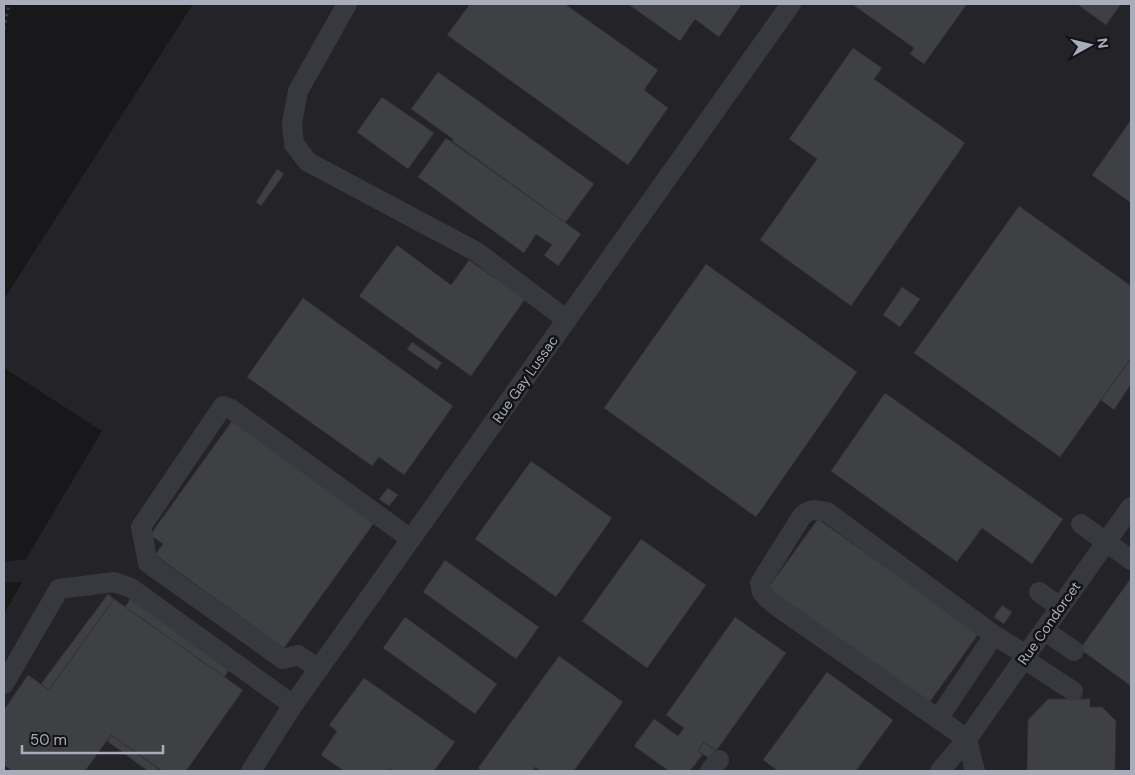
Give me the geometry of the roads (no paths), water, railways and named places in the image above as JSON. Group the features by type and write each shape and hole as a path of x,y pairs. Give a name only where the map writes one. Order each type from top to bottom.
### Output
{"street":[{"path":"347,4 298,91 292,123 294,144 308,162 477,252 567,320"},
{"name":"Rue Gay Lussac","path":"261,766 272,737 293,705 791,4"},
{"path":"319,669 298,655 284,659 148,563 141,527 222,406 230,409 411,539"},
{"name":"Rue Condorcet","path":"940,771 967,739 1131,507"},
{"path":"975,771 967,739 778,607 762,592 760,584 807,511 827,512 994,635 1074,691"},
{"path":"1081,524 1131,560"},
{"path":"4,684 59,590 114,582 131,588 293,705"},
{"path":"1039,592 1060,607"},
{"path":"1044,630 1074,651"},
{"path":"938,719 994,635"}]}
